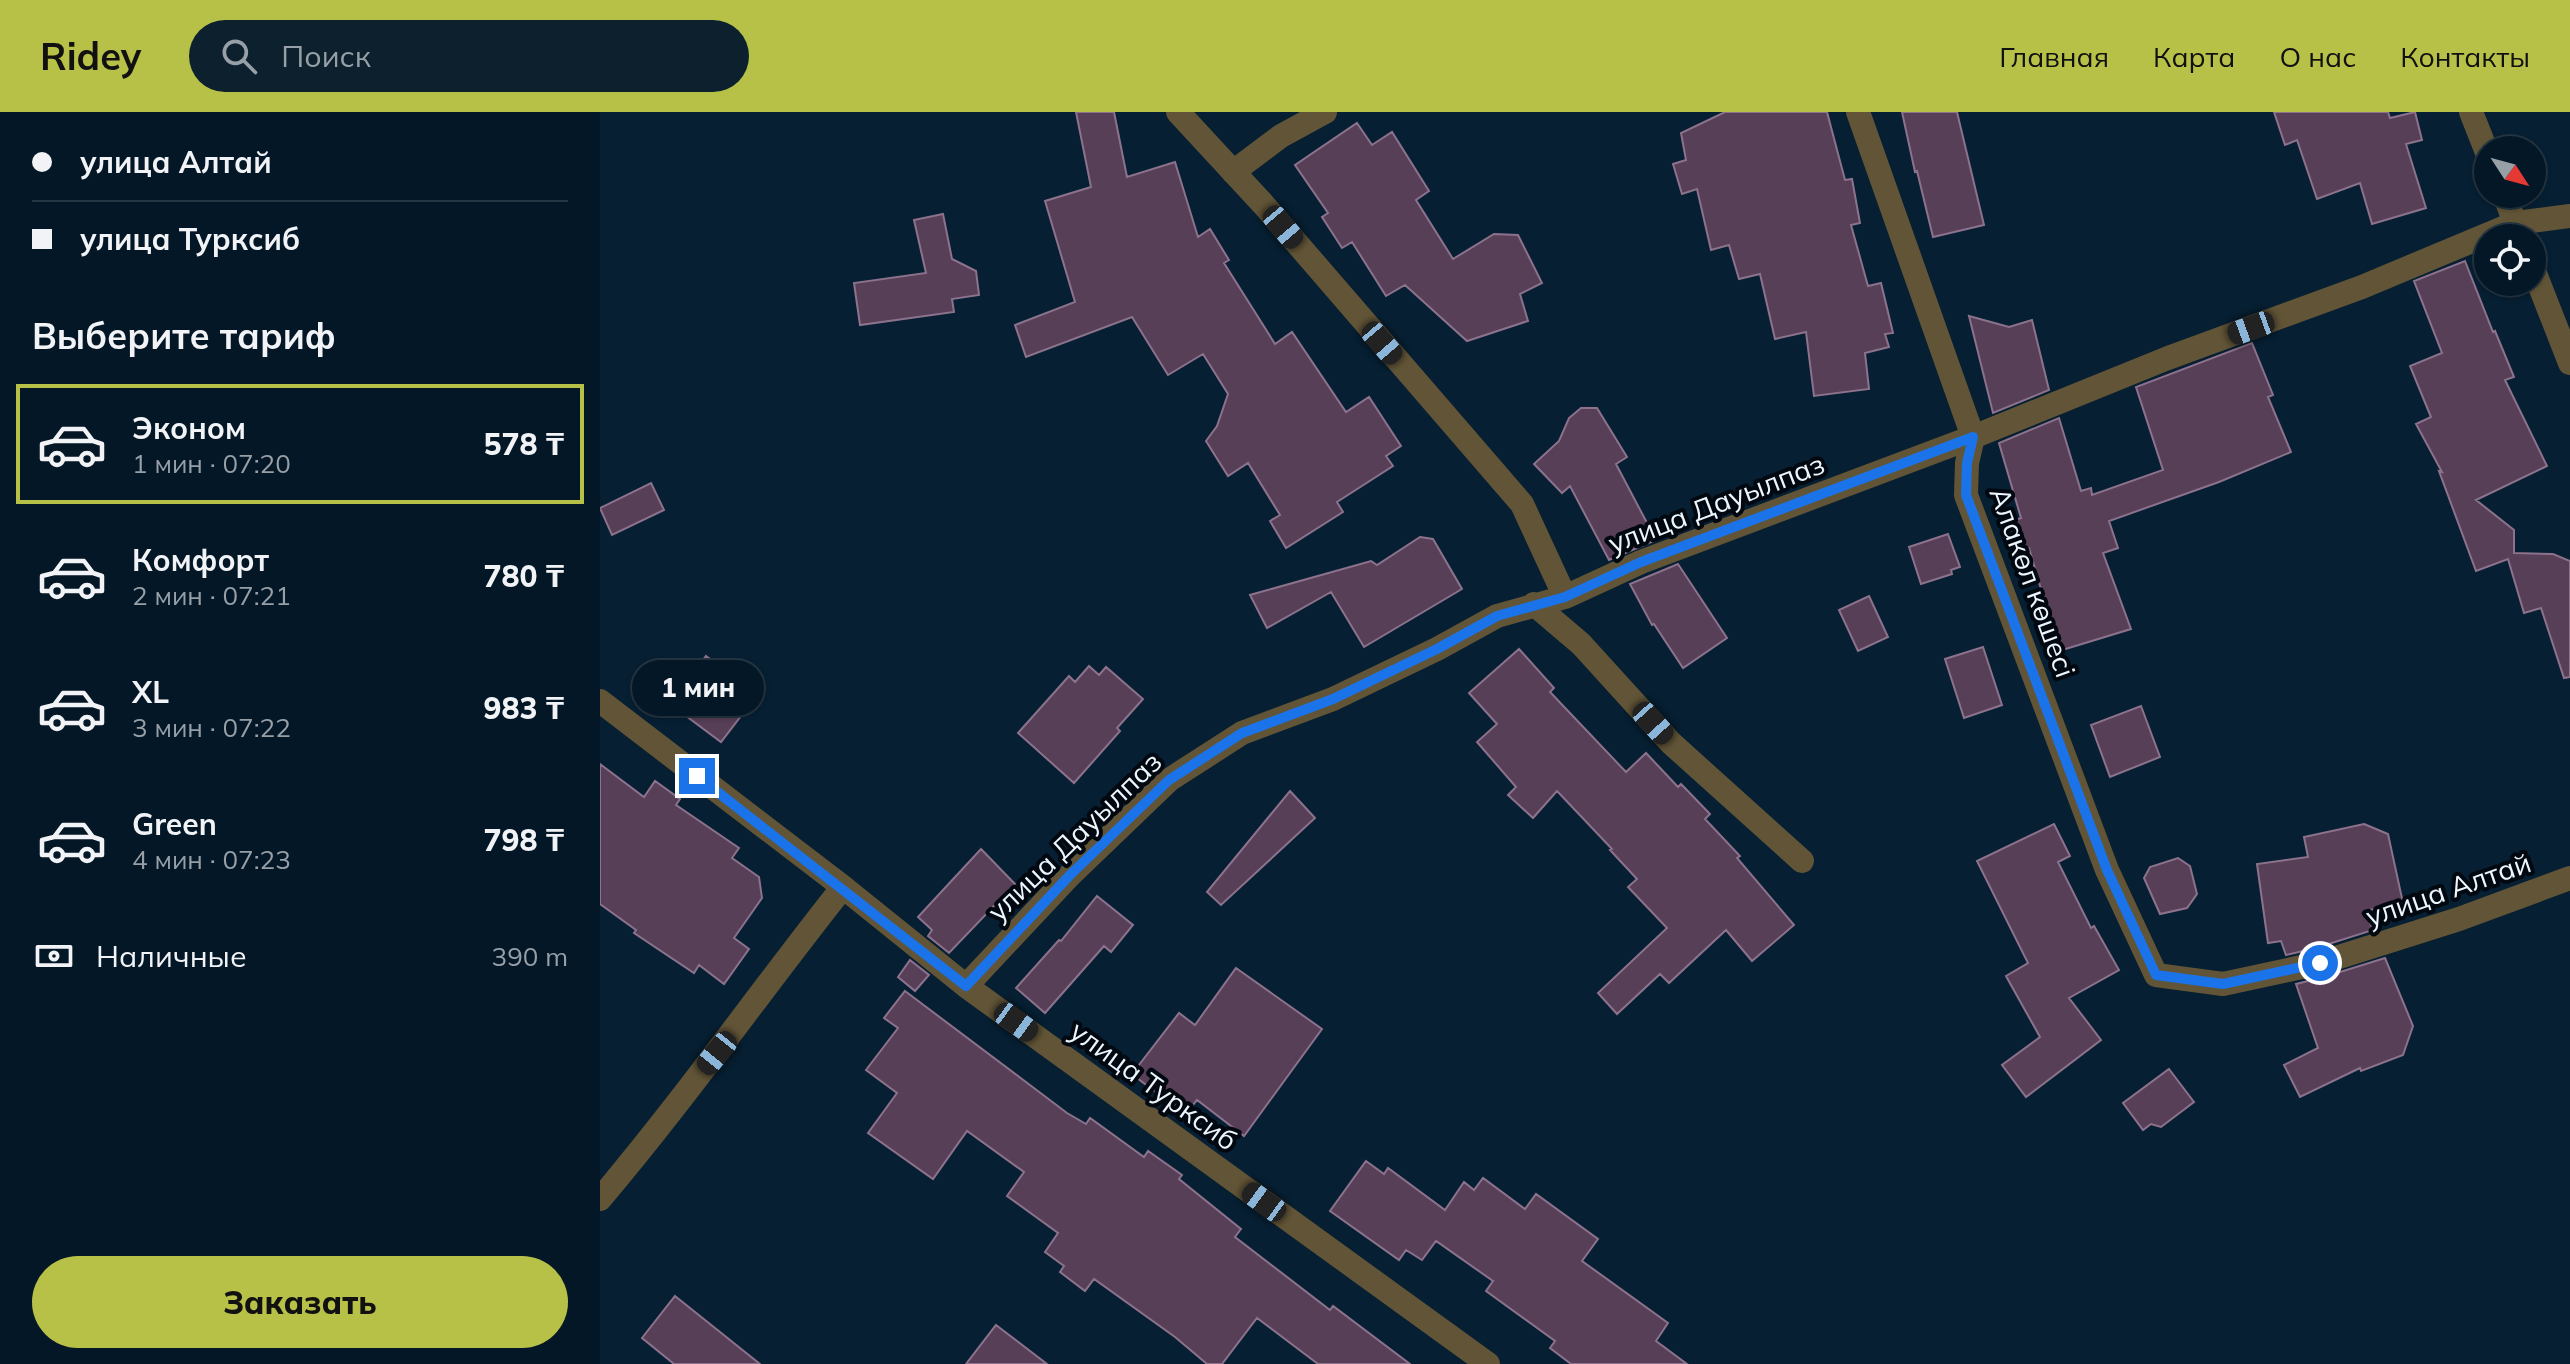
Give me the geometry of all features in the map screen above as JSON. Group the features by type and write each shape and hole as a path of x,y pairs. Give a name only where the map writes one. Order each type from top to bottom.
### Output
{"street":[{"path":"1178,112 1522,504 1565,597"},
{"path":"1233,172 1281,136 1325,112"},
{"name":"Алакөл көшесі","path":"1858,112 1973,437 1967,463 1966,495 2107,870 2156,975"},
{"path":"2471,112 2480,136"},
{"name":"улица Дауылпаз","path":"2540,224 2570,216"},
{"name":"улица Дауылпаз","path":"966,986 1070,875 1169,780 1242,733 1333,699 1497,616 1565,597 1641,562 1973,437 2168,358 2474,246"},
{"path":"2544,296 2570,363"},
{"path":"1534,604 1581,644 1671,743 1802,861"},
{"name":"улица Турксиб","path":"600,701 843,887 966,986 1488,1364"},
{"name":"улица Алтай","path":"2156,975 2223,984 2320,963 2459,919 2570,878"},
{"path":"600,1199 717,1053 780,966 843,887"}],"building":[{"path":"1076,112 1114,112 1127,177 1175,162 1198,237 1210,229 1229,260 1224,263 1275,344 1292,332 1346,412 1369,397 1401,446 1386,456 1393,466 1337,502 1343,512 1286,548 1270,521 1280,515 1248,463 1228,476 1206,441 1217,426 1228,394 1203,354 1168,375 1132,317 1026,357 1015,325 1075,302 1045,201 1091,187"},
{"path":"1725,112 1827,112 1845,180 1852,179 1860,223 1851,225 1868,286 1881,283 1893,333 1885,334 1889,347 1865,353 1869,389 1814,396 1806,332 1775,339 1760,274 1739,279 1729,245 1711,250 1697,189 1682,194 1673,164 1686,160 1681,133"},
{"path":"1902,112 1957,112 1984,225 1933,237"},
{"path":"2274,112 2388,112 2390,118 2415,112 2422,140 2406,144 2426,208 2372,224 2360,183 2317,199 2297,140 2285,145"},
{"path":"1357,123 1372,145 1392,132 1429,191 1416,200 1453,259 1494,234 1518,235 1542,283 1520,294 1528,321 1467,341 1405,285 1386,296 1352,242 1342,248 1322,217 1328,213 1295,165"},
{"path":"943,214 952,259 976,271 979,295 952,299 954,312 860,325 854,283 926,273 914,220"},
{"path":"2465,261 2474,284 2474,296 2479,296 2514,377 2505,380 2547,466 2476,500 2514,530 2514,553 2553,554 2570,561 2570,677 2564,678 2541,608 2524,613 2508,559 2476,571 2439,471 2442,472 2416,424 2431,417 2410,366 2442,353 2414,281"},
{"path":"1969,316 2009,327 2032,320 2049,390 1993,413"},
{"path":"2252,343 2273,395 2268,397 2291,452 2219,482 2109,521 2118,548 2103,553 2131,629 2059,651 2029,548 2014,553 2005,523 2021,518 1999,443 2059,418 2081,491 2091,488 2092,495 2163,470 2136,387"},
{"path":"1581,408 1597,408 1627,457 1616,464 1656,540 1609,560 1570,486 1562,493 1534,464 1559,441 1569,418"},
{"path":"651,483 664,510 612,535 600,508"},
{"path":"1948,534 1960,567 1951,570 1952,574 1921,584 1909,547"},
{"path":"1420,537 1433,539 1462,589 1364,647 1331,592 1267,628 1250,595 1371,561 1377,565"},
{"path":"1678,564 1727,638 1683,668 1652,625 1630,584"},
{"path":"1869,596 1888,637 1858,651 1839,610"},
{"path":"1983,647 2002,705 1964,718 1945,659"},
{"path":"1519,649 1554,688 1550,692 1626,772 1646,753 1678,787 1681,784 1710,814 1705,819 1740,856 1737,858 1794,925 1752,961 1726,930 1669,983 1660,974 1617,1014 1598,993 1667,928 1628,887 1637,879 1557,791 1533,818 1508,795 1516,787 1477,742 1497,724 1469,693"},
{"path":"706,656 731,674 724,683 751,703 721,742 670,704"},
{"path":"1089,666 1099,675 1106,667 1143,699 1117,728 1120,731 1074,783 1018,733 1069,676 1075,682"},
{"path":"2141,706 2160,757 2110,777 2091,725"},
{"path":"600,764 644,797 655,781 680,799 676,805 739,848 732,858 759,877 762,898 734,938 749,949 724,984 699,965 694,973 634,933 636,930 600,904"},
{"path":"1290,791 1315,818 1221,905 1207,892"},
{"path":"2054,824 2070,856 2058,862 2091,928 2094,926 2119,970 2069,998 2101,1040 2026,1097 2002,1065 2040,1037 2006,976 2028,963 1977,861"},
{"path":"2364,824 2388,834 2403,903 2365,911 2373,930 2316,948 2286,955 2281,941 2268,943 2257,864 2308,857 2304,837"},
{"path":"981,849 1015,884 949,953 928,936 932,930 918,917"},
{"path":"2178,858 2190,866 2197,894 2187,908 2160,914 2144,878 2150,867"},
{"path":"1097,896 1133,925 1111,952 1104,946 1045,1013 1016,988 1061,941"},
{"path":"2385,958 2413,1026 2403,1055 2361,1071 2360,1068 2300,1097 2284,1065 2318,1048 2296,984"},
{"path":"910,960 929,975 915,991 898,977"},
{"path":"1236,968 1322,1029 1244,1136 1197,1100 1185,1115 1132,1074 1179,1013 1195,1025"},
{"path":"905,991 1067,1113 1086,1124 1090,1118 1144,1157 1148,1151 1182,1175 1179,1179 1241,1229 1235,1237 1330,1310 1333,1306 1410,1364 1318,1364 1257,1318 1222,1364 1207,1364 1094,1279 1085,1291 1060,1272 1064,1266 1045,1252 1058,1233 1007,1196 1024,1172 967,1131 933,1179 868,1133 897,1093 866,1070 898,1028 884,1018"},
{"path":"2169,1069 2194,1102 2161,1127 2151,1124 2143,1130 2123,1103"},
{"path":"1366,1161 1384,1174 1388,1168 1445,1210 1464,1182 1474,1190 1483,1178 1525,1209 1536,1194 1598,1239 1582,1261 1668,1323 1656,1341 1687,1364 1571,1364 1550,1348 1555,1341 1486,1291 1493,1281 1436,1241 1422,1260 1406,1250 1399,1260 1330,1211"},
{"path":"675,1296 760,1364 674,1364 642,1338"},
{"path":"996,1325 1047,1364 966,1364"}],"route":[{"path":"697,776 966,986 1070,875 1169,780 1242,733 1333,699 1497,616 1565,597 1641,562 1973,437 1967,463 1966,495 2107,870 2156,975 2223,984 2320,963"}]}
